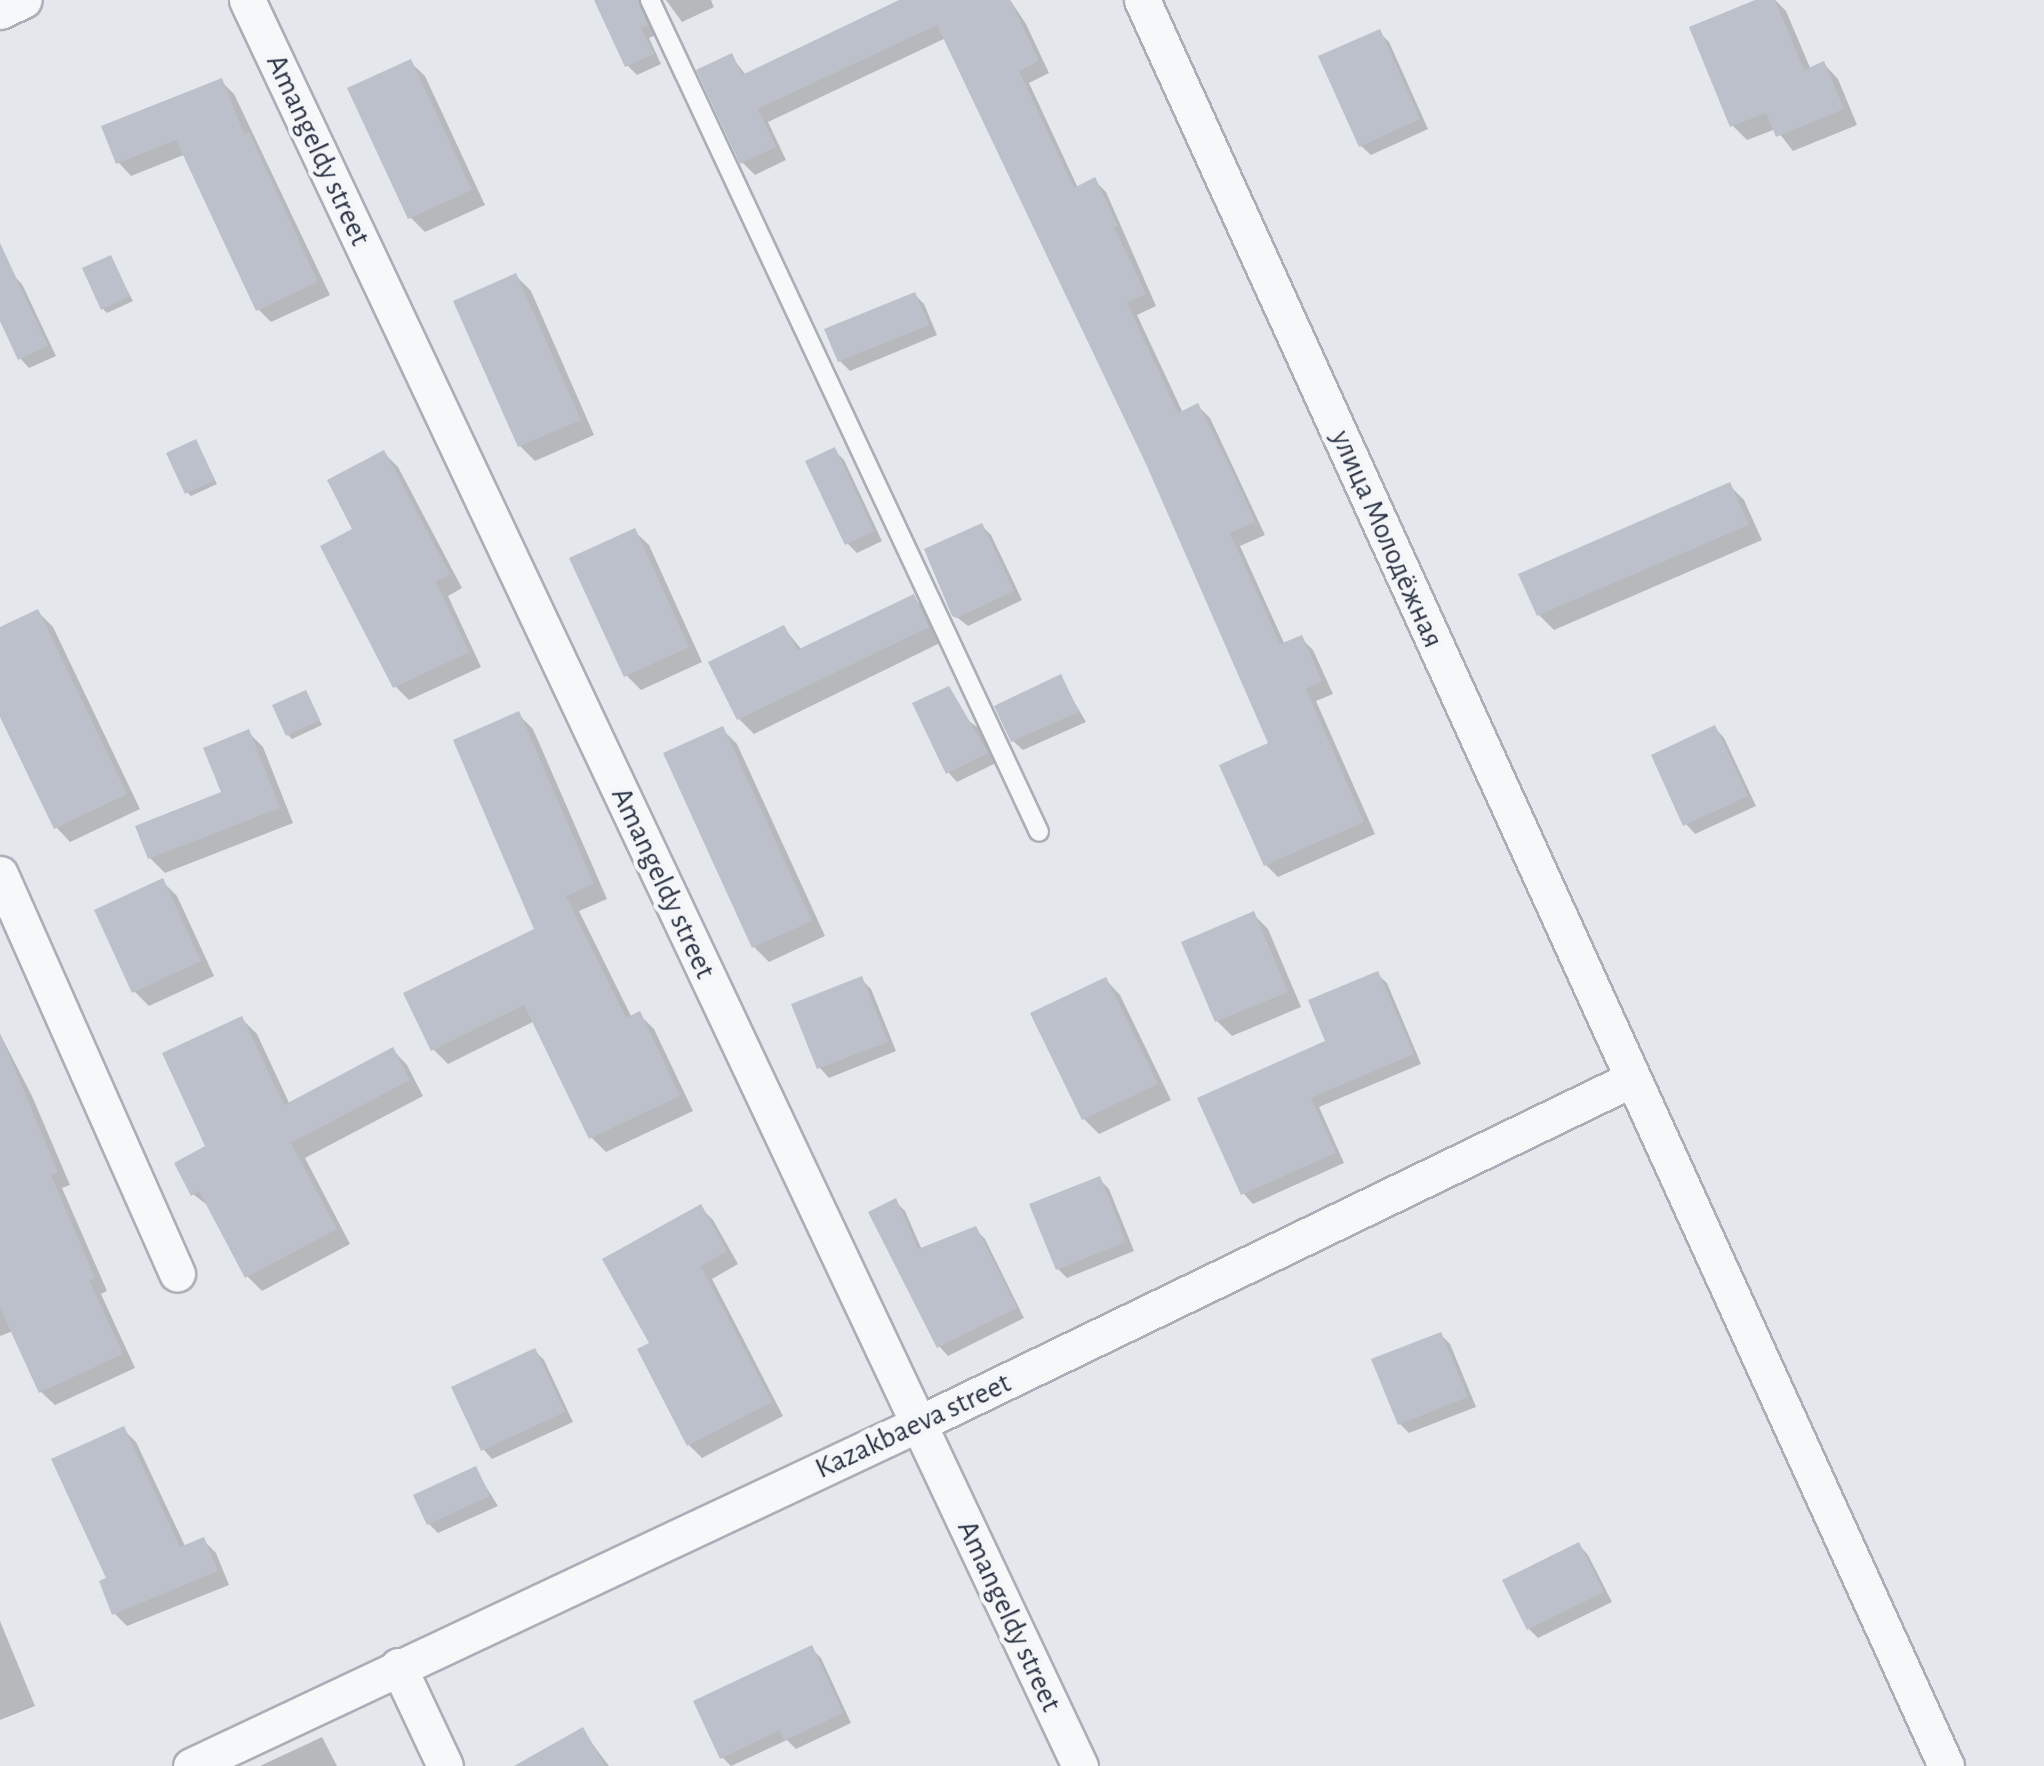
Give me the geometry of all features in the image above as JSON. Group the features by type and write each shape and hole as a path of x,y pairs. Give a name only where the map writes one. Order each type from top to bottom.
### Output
{"street":[{"path":"0,12 24,0"},
{"name":"Amangeldy street","path":"247,0 1080,1766"},
{"name":"улица Молодёжная","path":"1142,0 1946,1766"},
{"path":"0,874 177,1274"},
{"name":"Kazakbaeva street","path":"191,1766 918,1424 1632,1079"},
{"path":"398,1666 445,1766"}],"lane":[{"path":"650,0 1038,832"}],"building":[{"path":"594,0 638,0 648,25 641,28 654,54 625,67"},
{"path":"899,0 1010,0 1039,61 1019,71 1074,188 1095,177 1118,226 1114,227 1146,294 1127,303 1178,413 1198,403 1233,473 1255,522 1230,533 1280,644 1302,635 1322,681 1306,689 1364,822 1264,866 1219,765 1268,743 1146,464 937,25 758,109 776,147 740,164 696,70 732,53 742,75"},
{"path":"1755,0 1775,0 1804,70 1824,61 1844,109 1776,137 1766,113 1730,127 1689,27"},
{"path":"1380,29 1420,119 1359,147 1318,56"},
{"path":"411,59 472,190 408,219 347,88"},
{"path":"222,78 244,134 249,132 318,282 256,311 176,140 116,164 101,126"},
{"path":"0,243 48,346 18,360 0,321"},
{"path":"111,255 130,296 101,310 82,268"},
{"path":"516,273 581,420 518,447 453,301"},
{"path":"915,292 929,325 838,362 824,329"},
{"path":"196,439 215,480 185,494 166,453"},
{"path":"835,447 874,531 845,545 805,461"},
{"path":"384,450 450,574 436,582 469,652 393,688 320,546 352,529 327,480"},
{"path":"1730,482 1749,525 1537,616 1518,574"},
{"path":"982,523 1014,591 957,618 952,616 924,549"},
{"path":"635,528 689,647 624,677 569,558"},
{"path":"914,594 929,627 737,720 708,662 784,625 797,650"},
{"path":"38,609 127,794 54,829 0,717 0,627"},
{"path":"1061,674 1079,712 1011,742 994,706"},
{"path":"949,686 988,753 946,774 912,703"},
{"path":"306,690 320,720 286,736 272,705"},
{"path":"519,711 594,884 566,896 626,1018 640,1011 680,1096 589,1139 524,1005 431,1051 403,993 534,929 453,740"},
{"path":"1715,725 1748,796 1683,826 1651,755"},
{"path":"723,726 812,921 752,948 663,753"},
{"path":"249,729 280,808 148,859 135,826 221,792 203,748"},
{"path":"163,878 201,961 132,993 94,910"},
{"path":"1254,911 1288,992 1215,1022 1181,942"},
{"path":"1378,971 1414,1054 1311,1098 1336,1153 1241,1195 1197,1098 1325,1041 1308,1000"},
{"path":"862,976 888,1042 817,1069 791,1004"},
{"path":"1106,977 1158,1084 1082,1120 1030,1013"},
{"path":"242,1016 284,1105 393,1047 410,1080 291,1143 337,1229 245,1278 199,1191 191,1196 174,1163 205,1146 162,1053"},
{"path":"0,1034 58,1172 51,1175 95,1278 89,1280 123,1354 39,1393 0,1308"},
{"path":"1100,1176 1126,1242 1056,1270 1029,1204"},
{"path":"896,1198 918,1249 976,1226 1017,1308 937,1348 868,1212"},
{"path":"701,1204 727,1251 701,1266 772,1402 687,1446 637,1349 649,1343 602,1259"},
{"path":"1441,1332 1468,1397 1398,1425 1371,1359"},
{"path":"535,1348 565,1412 481,1451 451,1387"},
{"path":"124,1426 180,1547 204,1537 218,1571 112,1615 99,1581 106,1578 51,1459"},
{"path":"476,1466 490,1496 427,1525 413,1495"},
{"path":"1579,1542 1604,1592 1527,1630 1502,1580"},
{"path":"812,1645 843,1713 784,1741 780,1730 720,1759 693,1701"},
{"path":"583,1727 605,1766 514,1766"}]}
